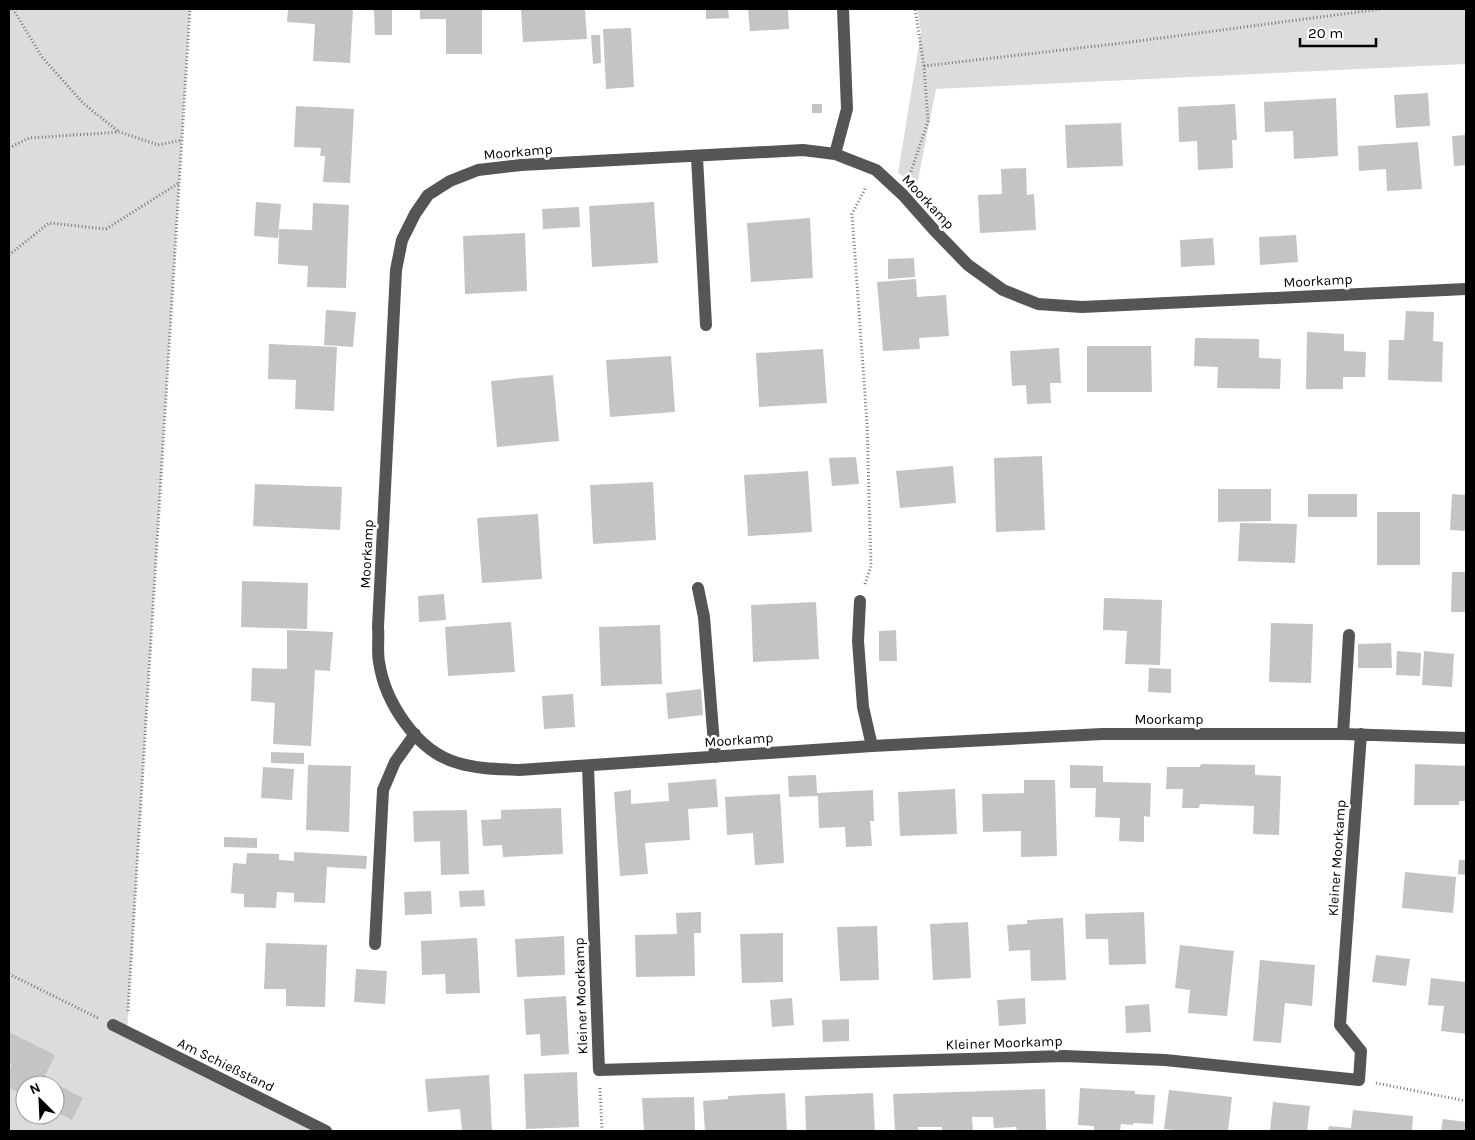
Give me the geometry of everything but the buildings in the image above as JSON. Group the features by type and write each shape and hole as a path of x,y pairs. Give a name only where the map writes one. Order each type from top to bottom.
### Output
{"street":[{"path":"836,154 847,110 843,9"},
{"name":"Moorkamp","path":"1466,289 1082,307 1038,304 1003,290 968,265 934,231 903,195 876,170 836,154 803,150 521,165 478,170 450,181 428,195 415,214 402,240 396,270 378,627 379,661 384,683 396,710 430,749 456,763 486,769 519,770 872,746 1102,734 1361,734 1466,738"},
{"path":"697,157 706,325"},
{"path":"698,588 704,617 715,757"},
{"path":"860,601 858,641 863,707 872,746"},
{"path":"1343,734 1348,635"},
{"path":"374,944 383,790 395,762 415,734"},
{"name":"Kleiner Moorkamp","path":"588,766 599,1070 1064,1056 1165,1060 1359,1080 1361,1051 1340,1025 1361,734"},
{"name":"Am Schießstand","path":"113,1025 326,1131"}],"path":[{"path":"13,9 42,57 83,103 120,132 158,145 182,140"},
{"path":"127,1032 190,9"},
{"path":"903,195 928,121 924,66 915,9"},
{"path":"924,66 1123,43 1381,9"},
{"path":"9,148 29,138 120,132"},
{"path":"860,601 871,566 868,424 852,214 876,170"},
{"path":"9,255 49,223 106,229 179,183"},
{"path":"9,974 113,1025"},
{"path":"599,1070 602,1131"},
{"path":"1359,1080 1466,1101"}],"shaded area":[{"path":"9,9 190,9 127,1032 326,1131 9,1131"},
{"path":"917,9 1466,9 1466,64 936,89 917,185 898,173 921,32"}]}
